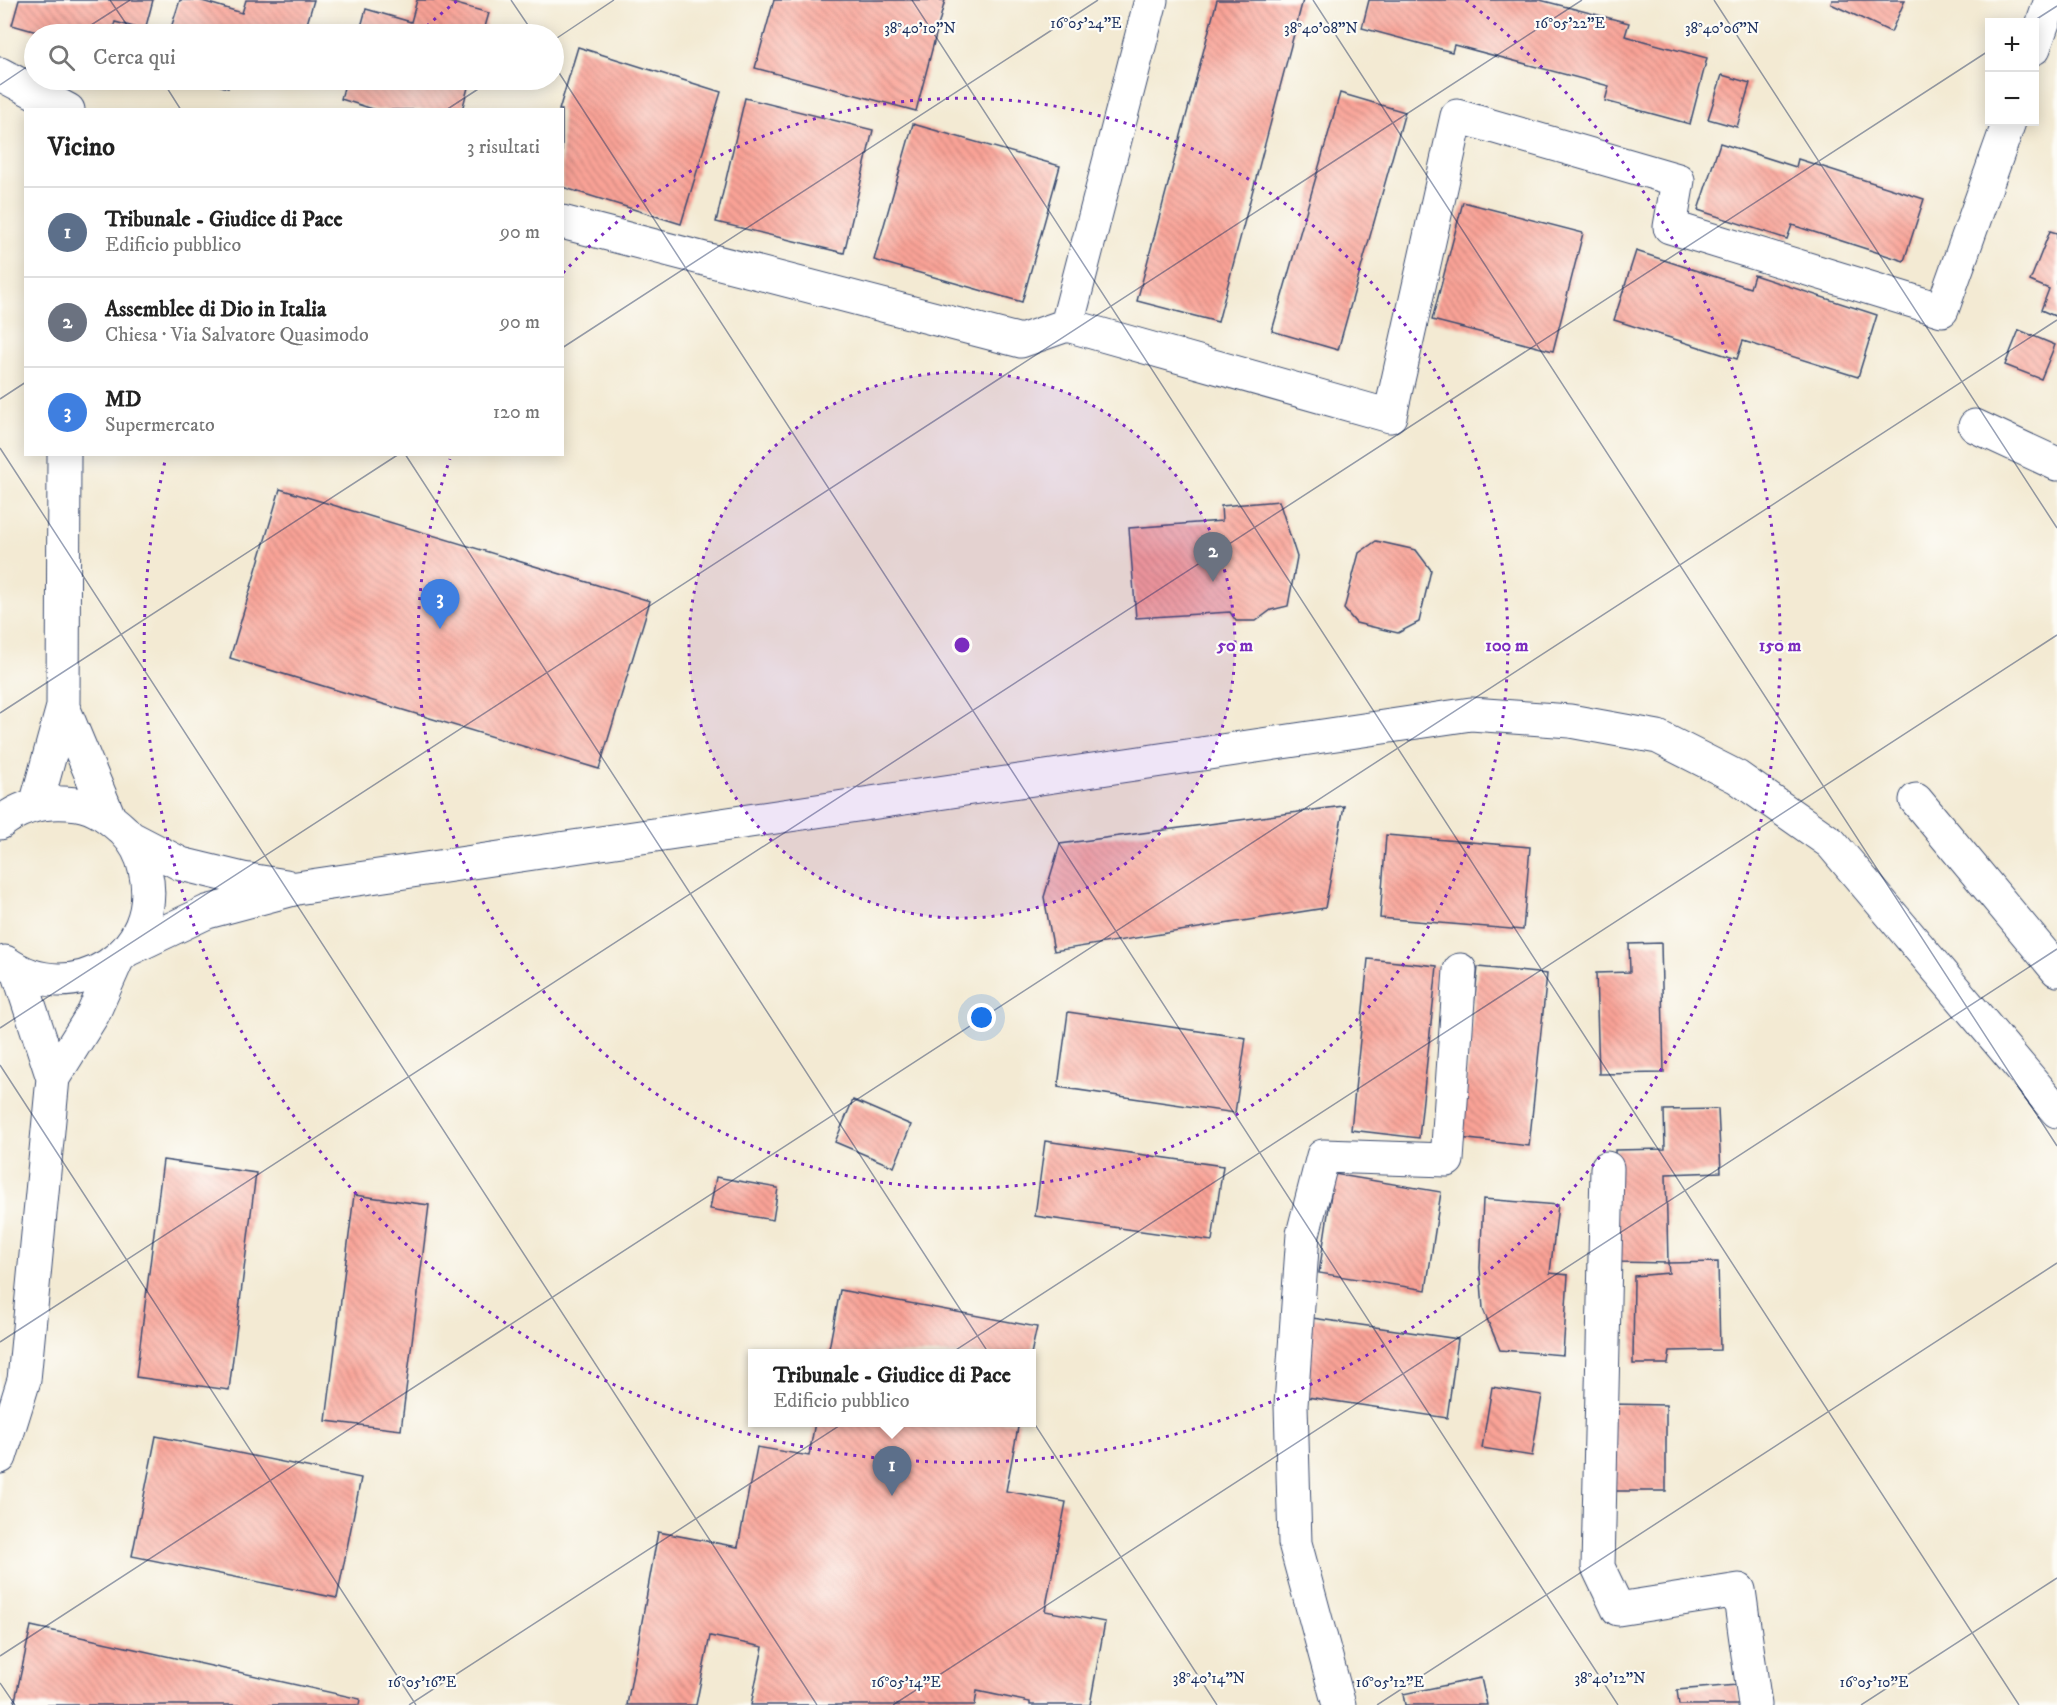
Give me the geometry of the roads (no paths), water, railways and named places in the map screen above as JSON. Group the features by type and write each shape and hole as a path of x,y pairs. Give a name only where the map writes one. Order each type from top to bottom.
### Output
{"street":[{"path":"1067,326 1151,0"},
{"path":"2039,34 2051,0"},
{"path":"0,74 24,87"},
{"path":"30,90 64,108"},
{"path":"564,223 1021,340 1067,326 1390,416 1457,116 1677,180 1670,227 1942,310 2008,126"},
{"path":"1974,426 2057,464"},
{"path":"36,805 63,707 64,456"},
{"path":"0,1457 24,1380 53,1078 93,1014 122,955 140,930 147,907 148,882 143,860 120,827 63,707"},
{"path":"9,965 43,980 70,980 95,974 122,955 207,912 297,888 1471,714 1570,721 1658,737 1737,777 1831,843 2057,1111"},
{"path":"1916,800 2057,970"},
{"path":"0,823 21,810 36,805 61,802 86,806 181,864 243,879 297,888"},
{"path":"9,965 53,1078"},
{"path":"1339,1705 1295,1543 1291,1405 1303,1234 1323,1156 1447,1160 1460,970"},
{"path":"1606,1168 1598,1567 1618,1609 1739,1590 1755,1705"}],"place":[{"name":"Assemblee di Dio in Italia","path":"1213,582"},
{"name":"MD","path":"440,629"},
{"name":"Tribunale - Giudice di Pace","path":"892,1496"}]}
